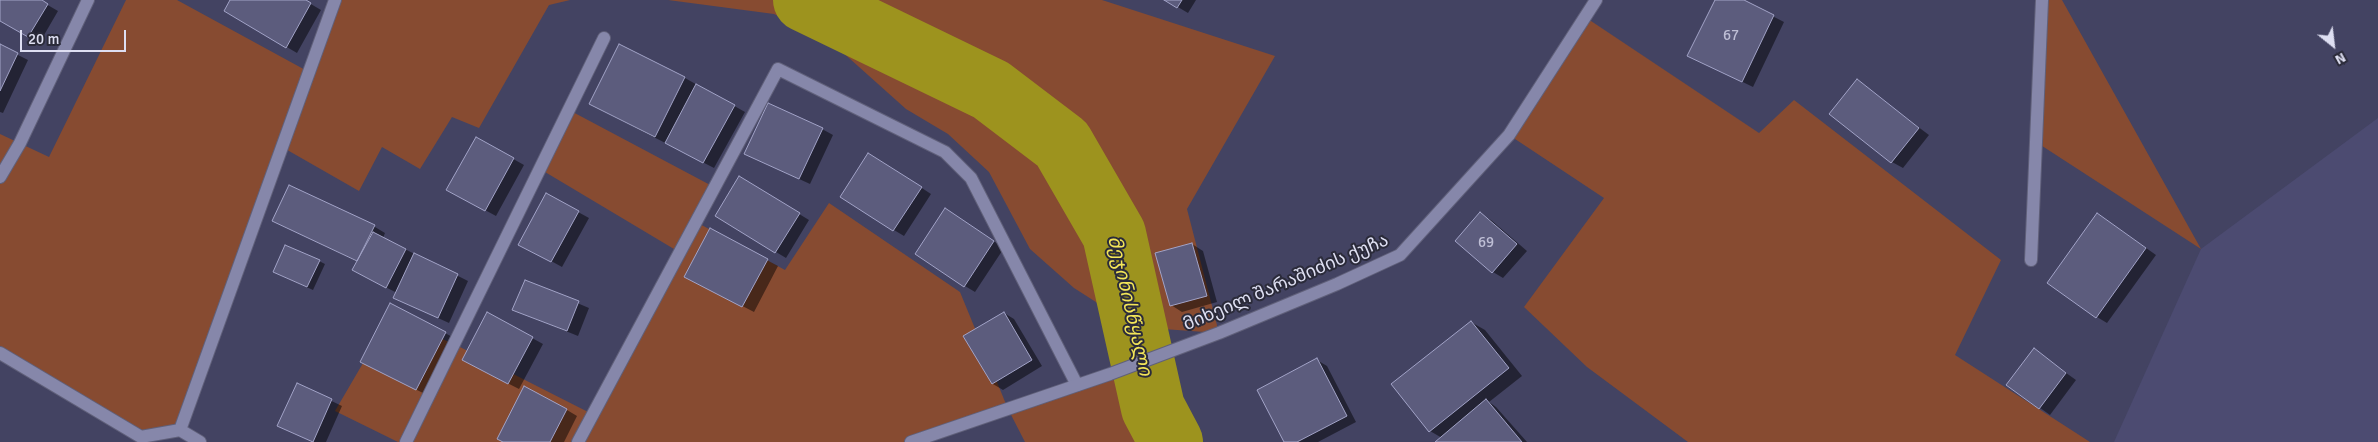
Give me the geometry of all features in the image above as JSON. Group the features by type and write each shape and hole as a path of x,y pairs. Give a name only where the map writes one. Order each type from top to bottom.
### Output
{"street":[{"path":"0,177 20,144 88,0"},
{"path":"0,353 141,438 165,438 180,430 335,0"},
{"name":"მიხეილ შარაშიძის ქუჩა","path":"911,442 1110,374 1219,333 1337,284 1400,255 1509,135 1596,0"},
{"path":"2031,260 2042,0"},
{"path":"406,442 604,38"},
{"path":"578,442 778,69 945,152 971,178 1077,385"},
{"path":"180,430 200,442"}],"shaded area":[{"path":"126,0 177,0 309,72 335,0 570,0 549,5 479,128 452,117 420,169 382,147 359,191 282,147 180,430 141,437 0,353 0,134 49,157"},
{"path":"668,0 1102,0 1275,56 1187,209 1219,333 1135,327 1074,288 1030,249 989,172 948,134 906,109 830,41 774,14"},
{"path":"2042,0 2062,0 2201,249 2036,142"},
{"path":"1585,17 1759,133 1794,100 2001,260 1955,355 2090,442 1688,442 1587,367 1524,307 1604,198 1509,135"},
{"path":"569,110 714,187 696,222 785,270 829,203 960,292 1008,409 911,442 398,442 335,411 390,317 454,344 592,414 679,252 540,169"},
{"path":"2378,118 2378,442 2114,442 2201,249"},
{"path":"1110,374 1153,408 1171,442 1025,442 1008,409"}],"building":[{"path":"0,0 42,0 48,4 28,37 0,21"},
{"path":"230,0 306,0 311,3 286,48 224,11"},
{"path":"1164,0 1182,0 1177,8"},
{"path":"1715,0 1744,0 1774,15 1742,82 1687,56"},
{"path":"0,44 18,53 0,91"},
{"path":"619,44 685,77 655,137 589,104"},
{"path":"1857,79 1919,128 1891,163 1829,114"},
{"path":"696,84 735,105 703,163 665,143"},
{"path":"768,103 823,128 799,179 744,154"},
{"path":"476,137 514,158 485,211 446,190"},
{"path":"868,153 922,187 893,231 840,197"},
{"path":"739,176 800,213 775,253 715,216"},
{"path":"289,185 375,225 357,261 272,221"},
{"path":"546,193 579,211 551,262 518,245"},
{"path":"945,208 994,241 964,287 915,254"},
{"path":"1480,212 1517,244 1492,273 1455,241"},
{"path":"2097,213 2146,248 2096,318 2047,283"},
{"path":"710,228 768,259 742,307 684,277"},
{"path":"373,232 406,249 386,288 352,270"},
{"path":"1192,243 1207,296 1170,306 1155,253"},
{"path":"285,245 320,260 307,287 273,272"},
{"path":"414,253 458,274 438,318 393,298"},
{"path":"525,280 579,301 567,331 512,310"},
{"path":"390,303 446,332 416,390 360,362"},
{"path":"487,312 533,337 508,384 462,360"},
{"path":"1004,312 1032,360 992,384 963,336"},
{"path":"1471,321 1509,368 1429,432 1391,384"},
{"path":"2034,348 2066,373 2039,409 2006,385"},
{"path":"1317,358 1347,416 1297,442 1284,442 1257,390"},
{"path":"297,383 332,399 313,442 277,426"},
{"path":"524,386 567,409 550,442 503,442 497,439"},
{"path":"1486,399 1522,442 1435,442"}],"waterway":[{"name":"მეჯინისწყალი","path":"805,0 991,90 1062,144 1114,234 1153,408 1171,442"}]}
